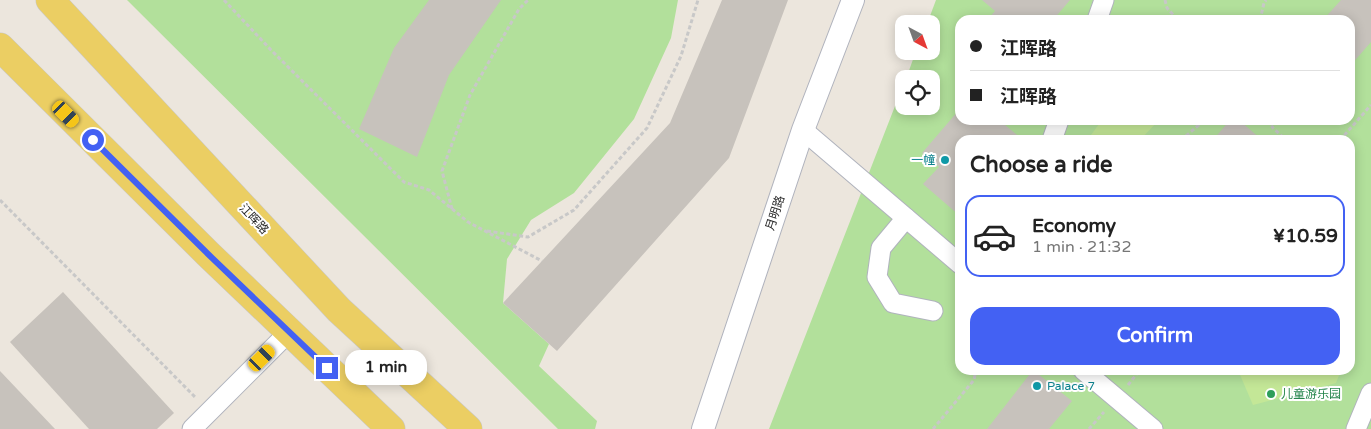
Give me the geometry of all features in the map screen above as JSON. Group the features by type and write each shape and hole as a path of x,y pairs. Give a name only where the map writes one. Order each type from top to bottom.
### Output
{"main road":[{"name":"江晖路","path":"50,0 339,310 468,429"},
{"path":"0,47 208,254 391,429"}],"street":[{"name":"月明路","path":"703,429 803,130 853,0"},
{"path":"1099,15 1104,0"},
{"path":"803,130 955,260"},
{"path":"906,218 881,248 876,277 893,303 933,311"},
{"path":"192,429 289,332"},
{"path":"1089,375 1152,429"},
{"path":"1356,429 1371,393"}],"path":[{"path":"224,0 271,50 404,182 429,190 468,222 542,262"},
{"path":"452,209 442,172 470,95 519,9 528,0"},
{"path":"484,231 528,237 574,210 647,128 681,56 698,0"},
{"path":"1165,0 1167,8 1173,15"},
{"path":"1261,15 1263,1"},
{"path":"1355,123 1371,105"},
{"path":"1188,135 1199,125"},
{"path":"1272,125 1281,135"},
{"path":"1344,135 1353,125"},
{"path":"0,200 209,411"},
{"path":"933,429 974,380 975,375"}],"green space":[{"path":"127,0 678,0 671,38 634,119 574,193 531,220 507,259 503,303 549,344 539,366 597,421 595,429 558,429"},
{"path":"936,0 1371,0 1371,429 769,429 895,106 895,115 940,115 940,70 909,70 913,60 940,60 940,15 930,15"},
{"path":"1098,125 1154,125 1145,135 1091,135"},
{"name":"儿童游乐园","path":"1240,375 1339,375 1336,383 1253,405"}],"building":[{"path":"429,0 501,0 449,75 417,157 359,129 394,48"},
{"path":"722,0 788,0 729,158 557,351 503,303 670,123"},
{"path":"982,0 1070,0 1057,15 991,15 995,11"},
{"path":"1341,0 1371,0 1371,42 1355,60 1355,15 1328,15"},
{"name":"一幢","path":"955,115 955,125 1005,125 1017,135 955,135 955,212 923,184 939,167 922,153"},
{"path":"1226,125 1245,125 1256,135 1217,135"},
{"path":"63,292 174,413 157,429 89,429 10,342"},
{"path":"0,371 55,429 0,429"},
{"name":"Palace 7","path":"1029,375 1039,375 1072,401 1049,429 987,429"}],"place":[{"name":"一幢","path":"945,160"},
{"name":"Palace 7","path":"1037,386"},
{"name":"儿童游乐园","path":"1271,394"}],"route":[{"path":"93,140 327,368"}]}
